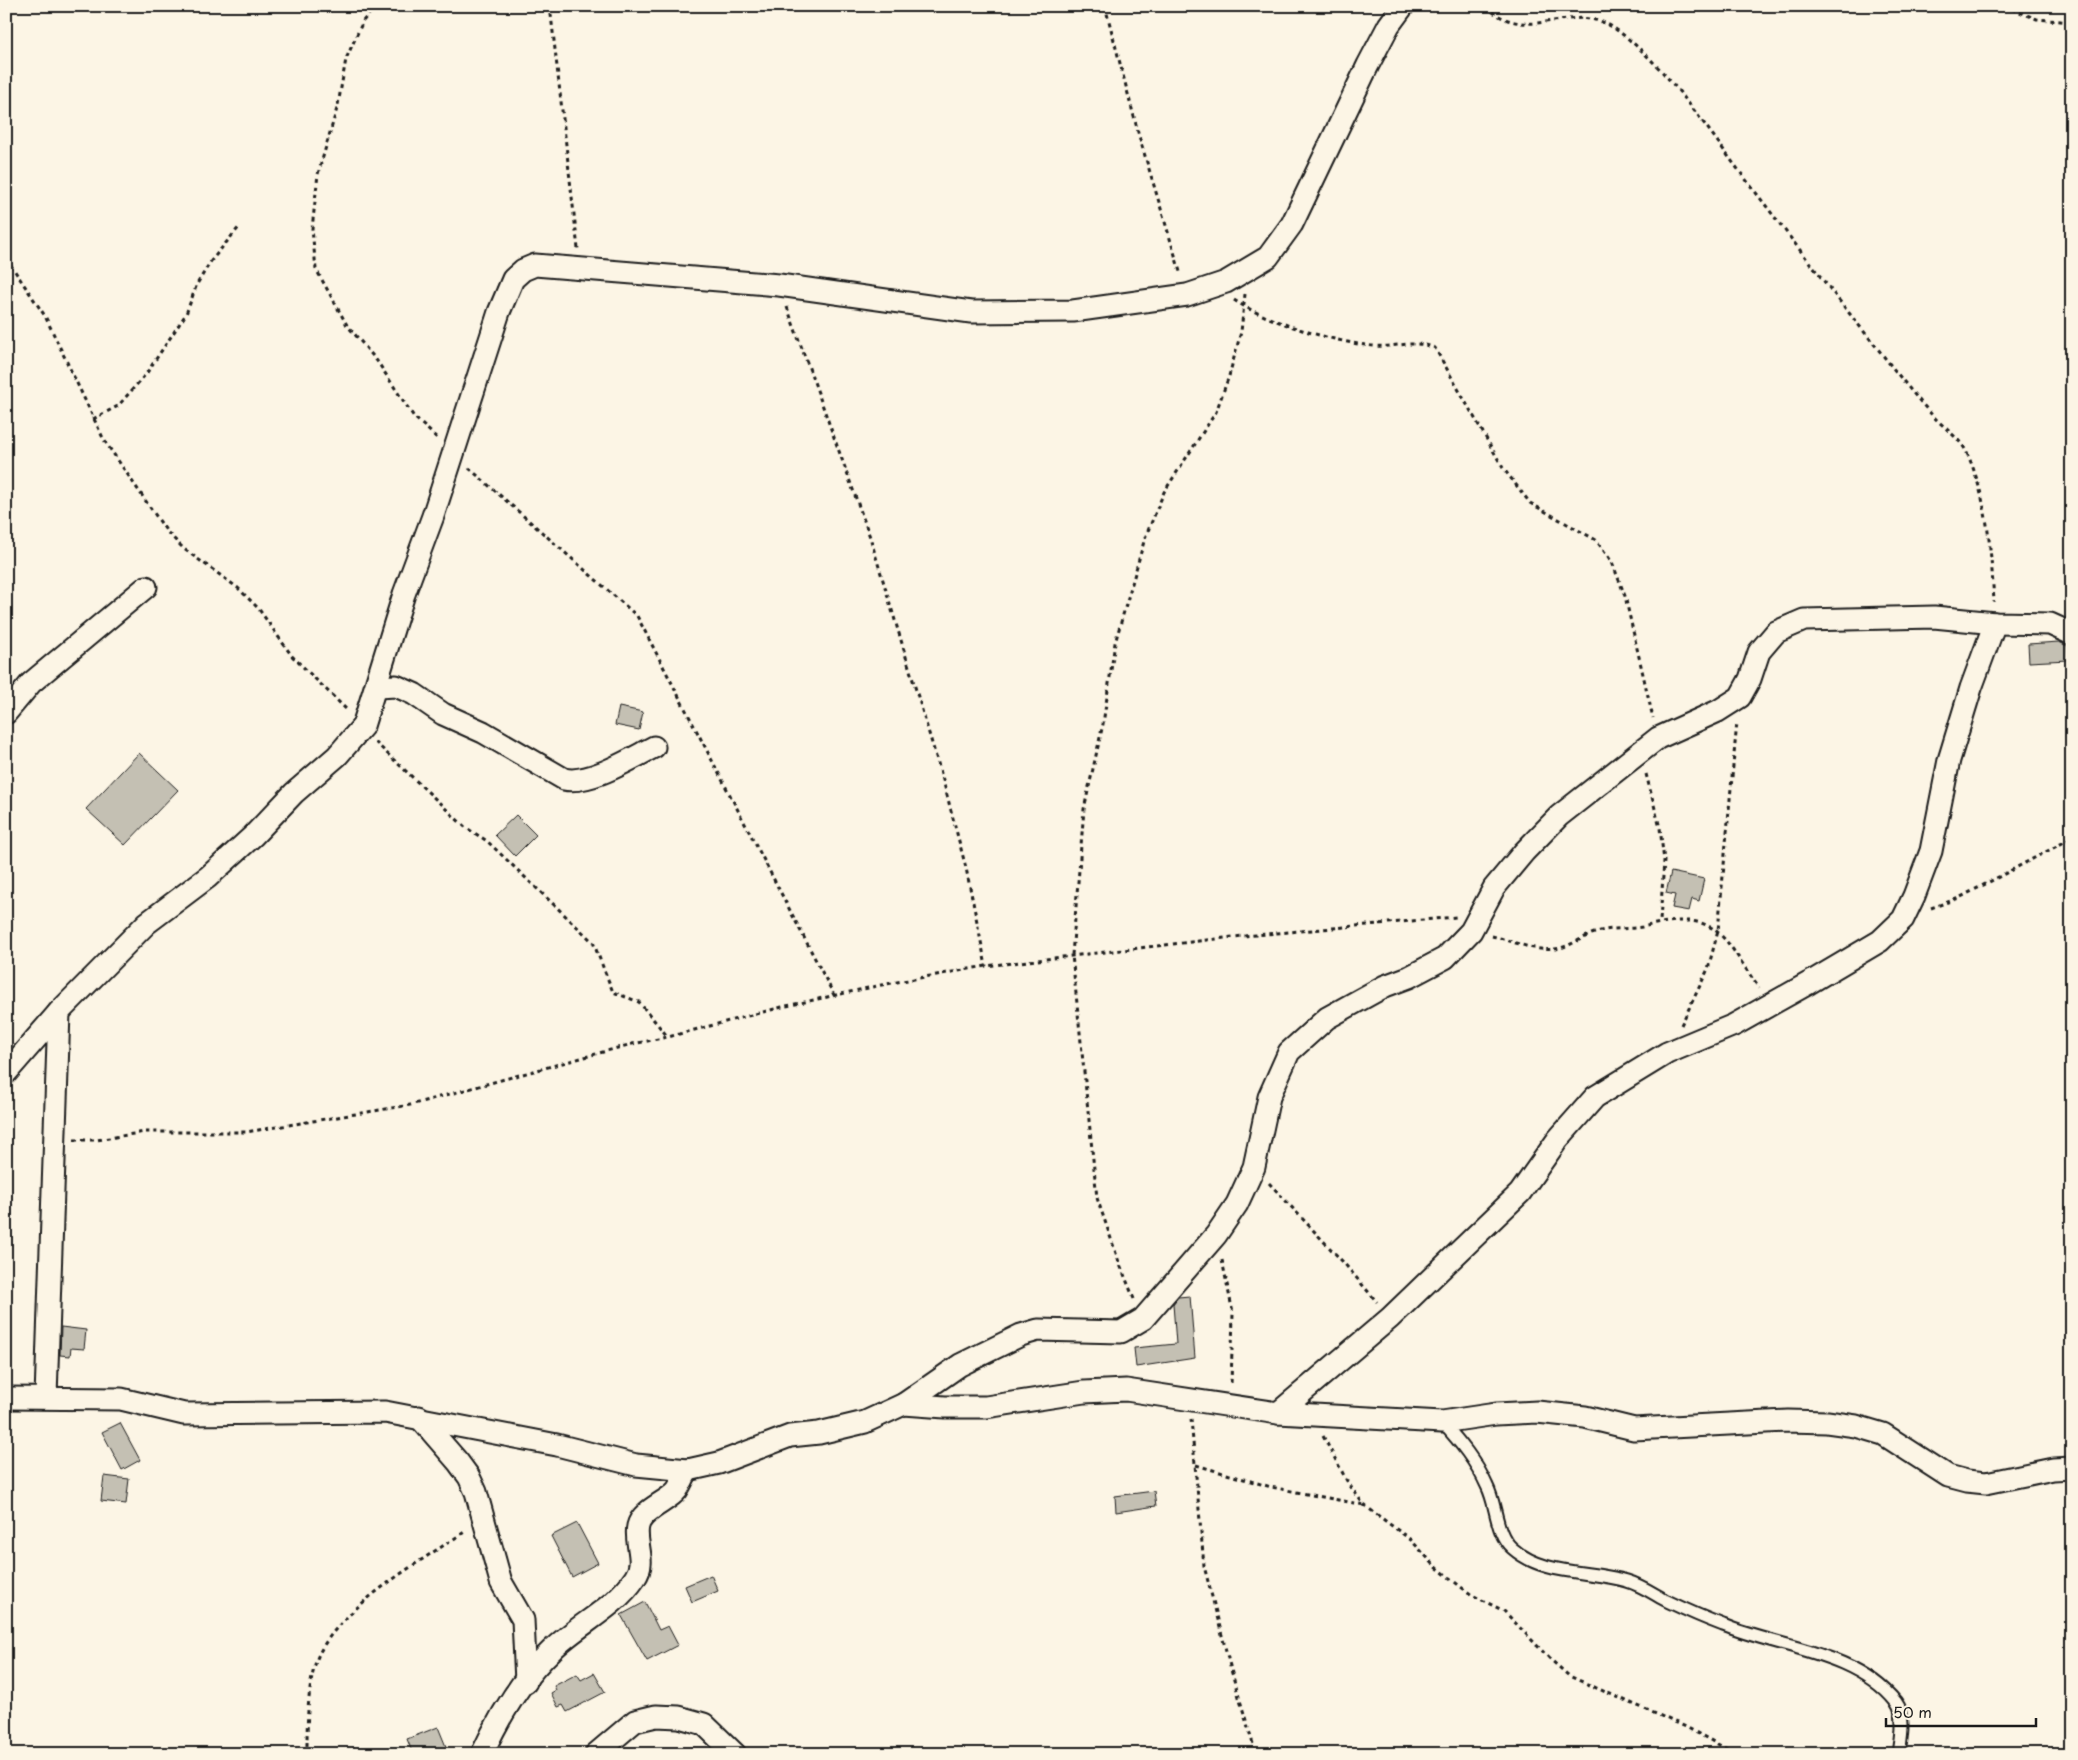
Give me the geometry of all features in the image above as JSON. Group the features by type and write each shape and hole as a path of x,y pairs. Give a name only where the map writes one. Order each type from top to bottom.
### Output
{"street":[{"path":"6,1073 58,1012 147,923 208,877 253,836 294,793 337,756 364,726 404,594 433,516 499,312 513,279 523,270 535,265 779,285 971,312 1073,311 1187,295 1226,282 1268,257 1292,224 1368,65 1389,25 1404,6"},
{"path":"6,713 31,683 146,587"},
{"path":"6,1398 46,1397 121,1400 184,1414 385,1412 557,1445 636,1465 688,1470 720,1463 790,1436 819,1433 864,1422 904,1404 960,1366 1021,1334 1038,1330 1121,1332 1143,1319 1216,1235 1237,1204 1254,1167 1269,1098 1289,1052 1327,1018 1385,986 1409,977 1445,958 1476,922 1494,888 1524,852 1553,822 1650,745 1718,711 1740,697 1750,679 1759,652 1776,632 1804,620 1934,617 1995,623 2050,624 2072,634"},
{"path":"1278,1413 1390,1318 1520,1193 1558,1139 1595,1097 1667,1053 1734,1026 1880,941 1902,919 1914,896 1931,851 1949,760 1971,688 1995,623"},
{"path":"377,687 396,686 414,694 443,714 483,732 564,779 571,781 610,769 654,747"},
{"path":"46,1397 58,1012"},
{"path":"904,1404 944,1407 986,1407 1084,1392 1126,1390 1278,1413 1442,1422 1496,1414 1537,1412 1584,1417 1634,1429 1827,1422 1856,1426 1883,1434 1948,1476 1967,1481 1986,1483 2052,1469 2072,1468"},
{"path":"419,1417 469,1477 483,1516 501,1582 522,1620 526,1682"},
{"path":"482,1754 498,1722 552,1649 608,1606 635,1578 641,1562 638,1526 642,1518 677,1490 688,1470"},
{"path":"596,1754 635,1722 656,1716 679,1717 704,1724 735,1754"}],"lane":[{"path":"1442,1422 1471,1455 1488,1488 1500,1528 1511,1548 1531,1561 1566,1570 1606,1575 1630,1582 1685,1610 1732,1629 1845,1665 1881,1686 1898,1704 1903,1728 1899,1754"}],"path":[{"path":"376,6 363,21 346,59 338,105 318,174 312,229 316,269 347,325 377,361 414,417 453,454 637,616 835,996"},
{"path":"550,6 581,270"},
{"path":"1105,6 1139,136 1187,295"},
{"path":"1486,6 1503,18 1520,24 1584,17 1605,21 1632,41 1691,107 1856,322 1932,415 1966,451 1981,493 1991,552 1995,623"},
{"path":"2005,6 2037,19 2072,22"},
{"path":"93,419 118,406 146,374 186,314 197,284 211,261 240,226"},
{"path":"6,258 45,316 104,440 167,532 184,548 238,588 258,608 292,656 364,726 378,747 465,826 487,841 593,942 613,992 639,1002 668,1037"},
{"path":"1143,1319 1119,1262 1097,1198 1072,955 1084,809 1103,724 1114,643 1144,538 1164,492 1216,412 1240,332 1248,269"},
{"path":"779,285 870,537 943,780 966,868 986,966"},
{"path":"1213,286 1244,306 1340,340 1375,346 1423,343 1435,348 1503,468 1530,503 1596,540 1612,562 1624,596 1650,745 1664,861 1660,921"},
{"path":"1667,1053 1708,969 1718,931 1731,773 1740,697"},
{"path":"1902,919 1959,898 2072,838"},
{"path":"55,1140 97,1140 145,1132 246,1132 400,1106 632,1044 668,1037 782,1007 986,966 1072,955 1476,922 1539,949 1554,949 1609,929 1640,927 1660,921 1679,919 1706,923 1718,931 1771,1004"},
{"path":"1254,1167 1343,1262 1390,1318"},
{"path":"1216,1235 1233,1313 1231,1405"},
{"path":"1188,1399 1196,1466 1204,1566 1231,1670 1256,1754"},
{"path":"1304,1415 1322,1434 1348,1483 1364,1505 1411,1540 1436,1566 1461,1587 1504,1611 1550,1659 1570,1676 1686,1727 1736,1754"},
{"path":"1196,1466 1271,1487 1364,1505"},
{"path":"307,1754 311,1682 320,1652 337,1630 367,1599 476,1525 483,1516"}],"building":[{"path":"2059,642 2067,646 2068,660 2029,662 2028,644"},
{"path":"619,707 643,712 639,730 615,725"},
{"path":"139,753 178,790 125,845 86,809"},
{"path":"516,815 536,835 515,856 495,835"},
{"path":"1671,872 1704,879 1699,901 1692,899 1689,911 1672,908 1675,895 1666,893"},
{"path":"1190,1296 1195,1358 1136,1367 1134,1348 1176,1344 1173,1304 1178,1297"},
{"path":"61,1327 86,1330 84,1349 71,1348 70,1356 60,1355"},
{"path":"120,1423 140,1460 122,1470 102,1432"},
{"path":"104,1476 129,1479 126,1504 101,1501"},
{"path":"1154,1491 1156,1506 1116,1512 1115,1496"},
{"path":"577,1523 598,1563 572,1577 551,1536"},
{"path":"711,1575 718,1591 692,1602 685,1586"},
{"path":"645,1602 659,1630 668,1626 678,1645 647,1661 621,1615"},
{"path":"594,1673 605,1692 567,1712 563,1705 558,1707 551,1693 556,1690 554,1686 577,1674 581,1680"},
{"path":"438,1727 449,1754 413,1754 407,1739"}]}
